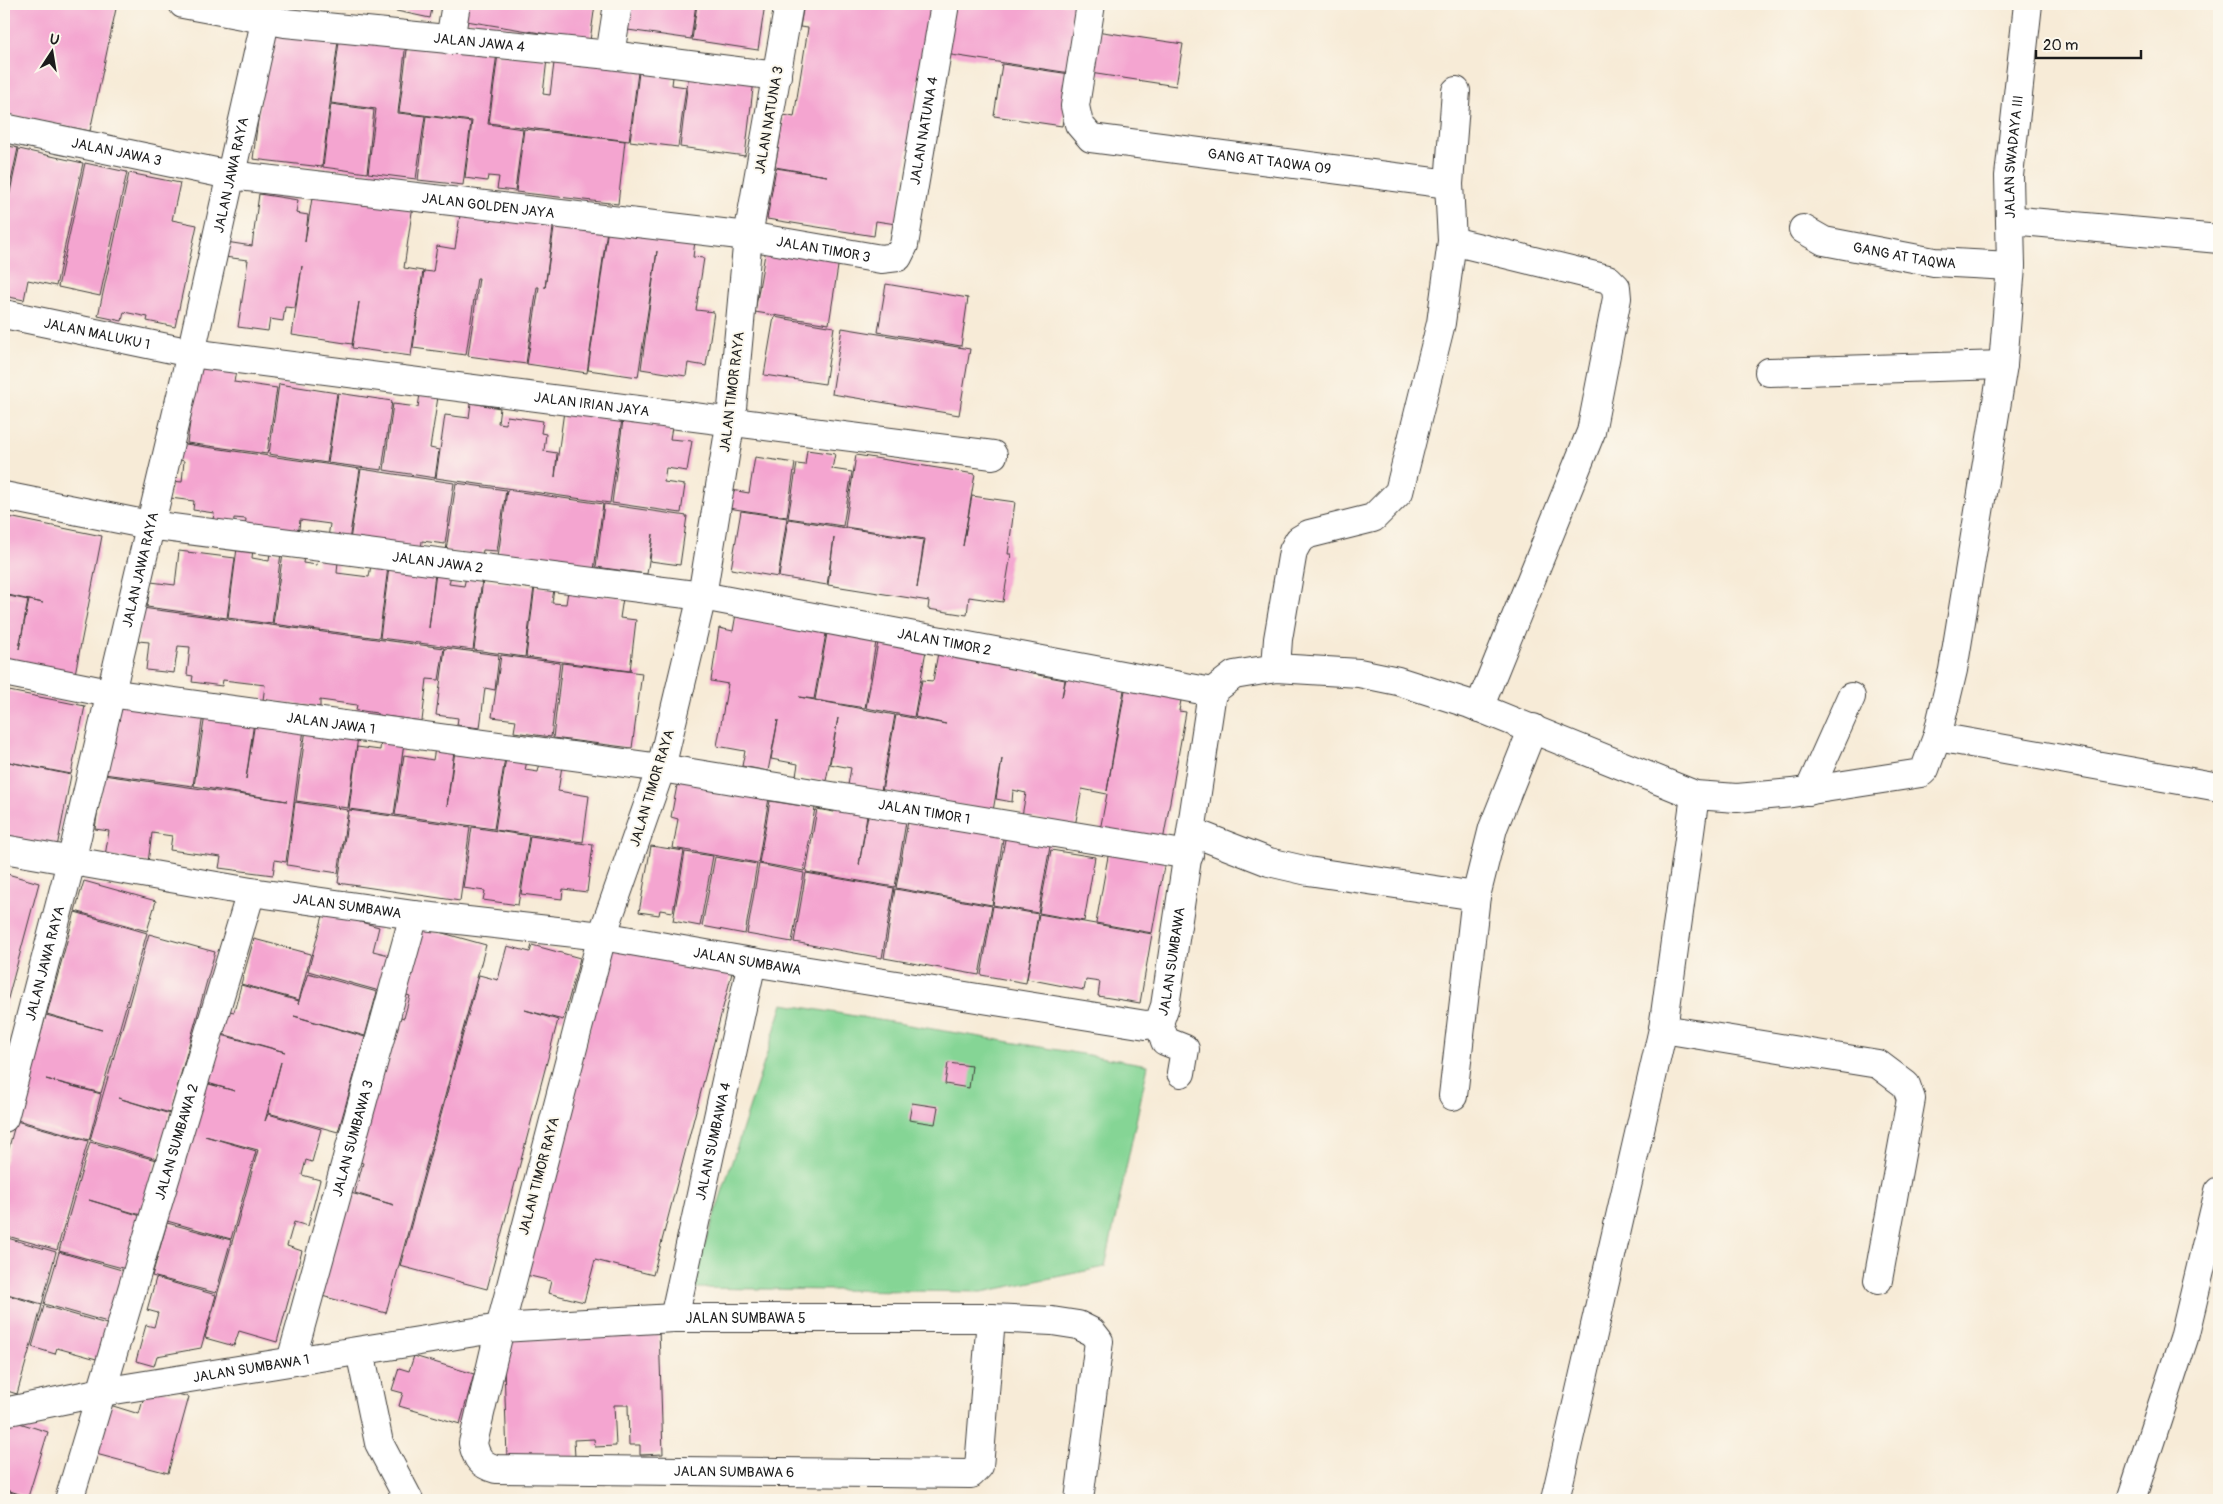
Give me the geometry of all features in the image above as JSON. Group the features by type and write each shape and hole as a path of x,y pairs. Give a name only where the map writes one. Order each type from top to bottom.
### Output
{"street":[{"name":"JALAN JAWA 4","path":"183,4 267,12 450,40 610,55 777,76"},
{"path":"450,40 456,4"},
{"path":"610,55 618,4"},
{"name":"JALAN NATUNA 3","path":"748,236 789,4"},
{"name":"JALAN NATUNA 4","path":"898,257 904,245 944,4"},
{"name":"GANG AT TAQWA 09","path":"1091,4 1075,106 1079,124 1090,138 1450,184"},
{"name":"JALAN SWADAYA III","path":"2028,4 2009,176 2010,220 2219,239"},
{"name":"JALAN JAWA RAYA","path":"4,1118 71,862 109,693 161,527 191,353 267,12"},
{"path":"1276,668 1278,639 1293,552 1299,540 1309,534 1373,518 1399,492 1441,323 1452,242 1450,184 1456,92"},
{"name":"JALAN JAWA 3","path":"4,128 230,174"},
{"name":"JALAN GOLDEN JAYA","path":"230,174 748,236"},
{"path":"1199,689 1234,675 1276,668 1359,672 1398,681 1479,708 1533,728 1696,795 1737,798 1809,791 1917,775 1925,769 1937,737 1953,670 2003,365 2011,266 2010,220"},
{"name":"GANG AT TAQWA","path":"1803,229 1824,241 1934,262 2011,266"},
{"name":"JALAN TIMOR 3","path":"748,236 881,259 898,257"},
{"name":"JALAN TIMOR RAYA","path":"500,1328 602,936 661,768 702,596 731,419 748,236"},
{"path":"1452,242 1608,279 1616,287 1617,298 1591,432 1479,708"},
{"name":"JALAN MALUKU 1","path":"4,314 191,353"},
{"name":"JALAN IRIAN JAYA","path":"191,353 731,419 993,454"},
{"path":"1769,372 2003,365"},
{"name":"JALAN JAWA 2","path":"4,496 161,527 702,596"},
{"name":"JALAN TIMOR 2","path":"702,596 1199,689"},
{"name":"JALAN JAWA 1","path":"4,672 109,693 661,768"},
{"name":"JALAN SUMBAWA","path":"4,849 251,892 414,916 602,936 1131,1024 1159,1023 1165,1006 1190,843 1199,689"},
{"path":"1809,791 1851,697"},
{"path":"1453,1096 1476,896 1493,828 1533,728"},
{"path":"1937,737 2219,787"},
{"name":"JALAN TIMOR 1","path":"661,768 1190,843 1300,869 1476,896"},
{"path":"1555,1500 1663,1029 1696,795"},
{"name":"JALAN SUMBAWA 2","path":"69,1500 251,892"},
{"name":"JALAN SUMBAWA 3","path":"291,1361 414,916"},
{"name":"JALAN SUMBAWA 4","path":"674,1318 752,962"},
{"path":"1159,1023 1165,1041 1185,1048 1181,1072"},
{"path":"1663,1029 1878,1064 1906,1085 1911,1099 1878,1280"},
{"path":"2131,1500 2184,1338 2219,1191"},
{"name":"JALAN SUMBAWA 5","path":"500,1328 674,1318 991,1318 1052,1321 1078,1325 1092,1332 1099,1342 1078,1500"},
{"name":"JALAN SUMBAWA 6","path":"500,1328 474,1443 476,1456 485,1466 496,1469 970,1474 979,1466 991,1318"},
{"name":"JALAN SUMBAWA 1","path":"4,1412 102,1392 500,1328"},
{"path":"360,1350 379,1443 408,1500"}],"green space":[{"path":"783,1004 1148,1065 1105,1267 982,1292 691,1288"}],"building":[{"path":"4,4 117,4 90,131 4,114"},
{"path":"363,4 433,4 430,18"},
{"path":"463,4 595,4 590,41 460,20"},
{"path":"624,4 696,4 691,39 621,29"},
{"path":"697,4 765,4 758,50 692,40"},
{"path":"804,4 931,4 896,224 876,221 874,236 767,219 776,168 827,176 775,167 784,115 794,117 808,28 800,27"},
{"path":"953,4 1081,4 1070,73 945,54"},
{"path":"270,25 339,33 322,167 253,159"},
{"path":"1096,31 1183,44 1176,86 1090,73"},
{"path":"340,34 406,42 398,113 425,116 416,179 368,173 376,109 331,103"},
{"path":"408,42 497,53 488,124 523,129 515,191 497,189 499,177 488,176 487,181 465,178 472,121 399,112"},
{"path":"498,54 547,59 543,94 550,95 555,55 639,65 629,141 489,123"},
{"path":"1002,64 1070,74 1062,126 994,116"},
{"path":"640,65 674,69 672,85 686,87 678,147 630,141"},
{"path":"689,72 754,80 745,156 680,147"},
{"path":"331,104 374,110 367,173 323,167"},
{"path":"426,116 471,122 463,185 418,180"},
{"path":"524,129 625,141 618,204 516,192"},
{"path":"4,145 18,148 5,209 4,209"},
{"path":"19,149 83,163 56,286 28,280 24,300 4,296 4,221"},
{"path":"85,163 127,172 100,296 58,287"},
{"path":"129,173 180,183 172,220 197,225 175,327 147,321 148,317 124,312 122,321 98,316"},
{"path":"313,192 413,205 404,268 423,271 411,356 352,348 359,302 352,344 292,335 302,266 295,308 285,307 283,321 270,319 268,331 238,327 248,260 224,257 226,242 252,246 259,194 298,200 296,213 308,215 305,242"},
{"path":"461,208 554,220 545,288 555,222 607,230 587,373 527,364 539,287 537,287 526,364 468,356 479,278 477,278 466,355 413,348 424,271 433,272 437,246 455,249"},
{"path":"608,228 696,233 693,257 704,258 696,310 714,312 706,366 688,363 686,376 641,369 657,251 638,377 588,370"},
{"path":"766,248 839,260 829,324 755,312"},
{"path":"886,284 968,298 961,346 878,332"},
{"path":"774,317 834,327 825,384 764,375"},
{"path":"842,328 970,349 959,415 832,394"},
{"path":"198,366 236,371 234,382 277,388 267,454 187,443"},
{"path":"279,384 337,393 327,463 269,454"},
{"path":"338,393 392,401 382,470 328,463"},
{"path":"420,394 438,397 430,448 439,450 435,478 384,470 393,404 418,407"},
{"path":"471,403 500,408 498,423 506,424 507,416 543,421 541,433 546,434 544,451 557,453 555,477 564,411 622,419 610,503 436,478 445,415 469,418"},
{"path":"623,420 672,427 670,439 692,441 687,471 666,468 664,482 685,485 681,513 612,503"},
{"path":"178,443 360,469 349,541 328,538 330,524 300,520 298,537 245,529 246,519 234,518 233,530 212,527 214,513 193,510 194,501 170,498 172,481 182,482 184,461 176,459"},
{"path":"807,450 835,454 832,469 852,472 843,526 788,518 797,464 805,465"},
{"path":"856,455 975,474 963,546 972,496 1015,502 1008,554 1011,554 1003,602 969,597 967,615 928,609 929,601 828,585 834,538 827,585 779,577 788,519 924,540 917,588 925,539 845,527"},
{"path":"755,457 795,463 787,517 728,508 731,490 749,493"},
{"path":"361,469 454,483 445,544 422,541 421,550 350,540"},
{"path":"456,483 506,490 497,551 483,550 482,556 446,551"},
{"path":"507,490 603,504 594,570 498,557"},
{"path":"604,504 687,516 680,565 650,561 653,534 647,574 596,567"},
{"path":"741,511 787,518 778,577 731,569"},
{"path":"4,516 102,536 75,674 4,660 4,595 28,600 19,649 29,600 43,603 4,594"},
{"path":"237,548 253,549 252,558 269,561 270,552 281,553 272,624 228,618"},
{"path":"179,551 235,558 227,618 147,607 151,582 175,585"},
{"path":"283,553 304,556 303,563 317,565 318,558 338,561 337,573 369,577 371,565 388,567 379,638 273,624"},
{"path":"389,567 435,573 429,628 436,573 451,575 449,584 464,586 466,577 482,580 473,650 380,638"},
{"path":"483,580 534,587 525,657 474,650"},
{"path":"535,586 554,589 552,603 566,604 568,591 623,598 620,618 636,620 630,671 526,657"},
{"path":"142,608 444,648 439,680 427,679 422,721 377,715 377,713 356,710 357,705 320,700 320,707 263,700 265,685 223,680 222,686 192,682 193,676 187,675 190,647 178,646 174,673 146,670 149,642 138,641"},
{"path":"736,614 827,628 814,699 799,697 895,715 881,791 848,785 851,768 830,764 838,718 826,781 796,776 798,764 771,759 778,720 768,771 742,766 745,751 717,746 728,684 711,681 719,628 733,631"},
{"path":"828,628 877,636 865,708 815,700"},
{"path":"879,637 927,645 914,717 866,708"},
{"path":"939,647 1040,665 1038,675 1065,680 1062,697 1067,674 1125,684 1107,791 1126,685 1182,695 1179,711 1186,712 1163,841 1100,830 1107,794 1082,789 1075,826 1022,816 1026,793 1013,790 1012,802 996,799 1002,759 993,811 882,791 896,715 946,724 915,717 922,680 933,681"},
{"path":"445,648 499,655 495,690 485,688 480,728 457,725 458,718 436,715"},
{"path":"501,655 560,663 551,737 514,732 516,720 492,717"},
{"path":"562,663 642,673 632,748 553,738"},
{"path":"4,690 85,706 71,774 9,762 71,775 57,847 4,837"},
{"path":"114,702 203,714 193,786 104,774"},
{"path":"205,715 254,722 246,779 255,722 304,729 286,862 275,860 273,875 219,868 221,857 170,850 172,836 152,833 148,862 105,856 109,831 95,829 103,775 287,801 194,786"},
{"path":"306,729 358,737 348,808 296,801"},
{"path":"381,740 404,743 394,815 349,809 357,747 380,750"},
{"path":"435,748 454,751 447,806 455,751 505,758 494,829 395,815 404,755 433,760"},
{"path":"506,758 527,761 525,770 538,772 540,763 562,766 558,791 589,796 583,842 495,830"},
{"path":"679,775 770,792 758,863 673,848 678,819 671,817"},
{"path":"770,801 815,808 804,871 759,863"},
{"path":"295,802 348,810 338,873 287,865"},
{"path":"836,803 868,809 859,865 869,809 907,816 895,887 806,872 817,809 834,812"},
{"path":"349,810 470,827 460,901 338,883"},
{"path":"909,816 1004,833 992,905 896,888"},
{"path":"472,827 529,836 518,905 483,900 485,891 463,888"},
{"path":"1006,834 1051,841 1038,913 993,905"},
{"path":"530,836 593,845 587,892 563,889 562,899 521,894"},
{"path":"651,846 684,851 673,912 660,910 659,915 639,912"},
{"path":"1051,850 1095,857 1084,921 1039,913"},
{"path":"1109,851 1165,861 1152,933 1096,923"},
{"path":"685,852 713,856 700,926 673,921"},
{"path":"715,857 757,864 745,934 702,926"},
{"path":"759,864 804,873 792,942 747,934"},
{"path":"4,873 39,883 4,1013"},
{"path":"806,873 894,888 882,958 794,942"},
{"path":"84,881 156,901 147,931 75,911"},
{"path":"895,889 992,906 979,975 884,958"},
{"path":"993,906 1038,914 1026,983 981,975"},
{"path":"75,912 147,933 101,1093 46,1079 101,1094 89,1140 17,1120 46,1015 102,1030 47,1014"},
{"path":"324,912 379,927 373,951 393,956 383,992 308,971"},
{"path":"1039,914 1152,934 1140,1003 1098,996 1100,982 1086,980 1084,990 1027,979"},
{"path":"421,927 486,945 386,1313 318,1295 347,1192 394,1205 355,1193 363,1163 354,1160 393,1015 404,1018 410,996 403,994"},
{"path":"149,934 215,952 170,1113 118,1098 170,1114 157,1159 90,1140"},
{"path":"254,939 311,954 299,1000 241,984"},
{"path":"612,941 732,973 653,1275 595,1260 584,1302 548,1293 551,1281 526,1275"},
{"path":"532,945 580,958 563,1020 525,1010 558,1020 487,1289 400,1266 479,975 498,980 507,946 530,952"},
{"path":"308,973 377,992 365,1036 294,1016 365,1037 338,1132 268,1113 281,1062 265,1121 268,1114 321,1129 312,1162 306,1160 302,1175 320,1180 308,1226 294,1222 287,1246 302,1251 277,1342 239,1331 234,1346 205,1338 258,1150 205,1136 256,1151 231,1239 160,1219 205,1083 235,1091 201,1081 214,1033 285,1052 215,1032 221,1009 234,1012 241,985 299,1001"},
{"path":"948,1063 972,1066 969,1088 945,1084"},
{"path":"912,1103 938,1107 935,1124 909,1120"},
{"path":"16,1121 88,1141 57,1250 4,1235 4,1166"},
{"path":"90,1142 156,1160 141,1215 89,1200 141,1216 126,1269 59,1251"},
{"path":"167,1223 231,1240 216,1293 152,1276"},
{"path":"4,1237 56,1252 42,1304 4,1293"},
{"path":"59,1252 125,1271 111,1323 44,1304"},
{"path":"156,1278 216,1295 201,1348 157,1356 154,1366 136,1361 146,1325 154,1327 158,1313 147,1310"},
{"path":"4,1294 42,1305 17,1394 4,1390"},
{"path":"44,1306 110,1325 100,1360 57,1348 55,1354 32,1347"},
{"path":"659,1329 663,1454 640,1455 640,1445 629,1445 628,1405 614,1405 616,1446 595,1447 594,1439 574,1440 575,1457 507,1459 503,1334"},
{"path":"414,1356 474,1374 460,1424 399,1406 403,1393 392,1390 399,1368 409,1371"},
{"path":"147,1386 189,1397 168,1473 96,1454 110,1405 139,1414"},
{"path":"7,1419 48,1432 28,1497 4,1489 4,1430"},
{"path":"4,1490 34,1500 4,1500"}]}
